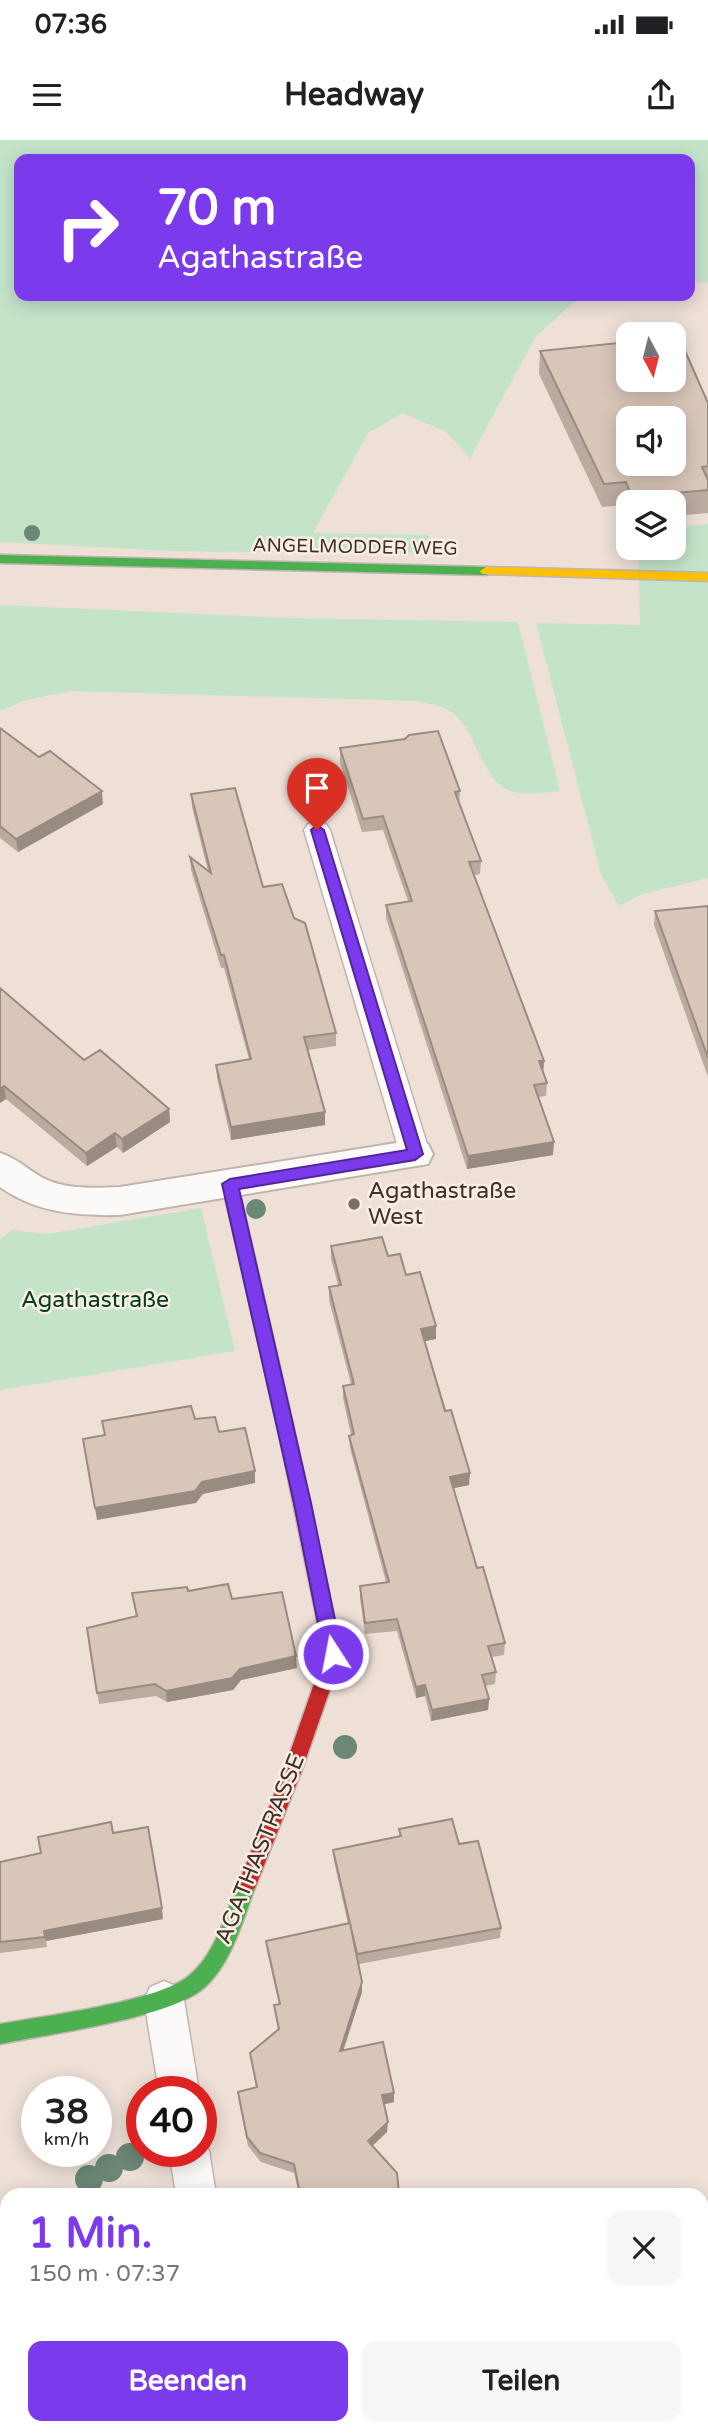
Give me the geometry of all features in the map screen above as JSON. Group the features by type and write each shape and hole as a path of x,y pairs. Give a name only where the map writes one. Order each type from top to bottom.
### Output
{"street":[{"name":"ANGELMODDER WEG","path":"0,559 708,577"},
{"path":"0,1167 30,1191 57,1200 120,1201 415,1154"},
{"name":"AGATHASTRASSE","path":"0,2034 164,2000 196,1983 219,1952 293,1770 333,1654 303,1503 230,1184"}],"lane":[{"path":"317,830 415,1154"},
{"path":"164,2000 177,2076"},
{"path":"192,2167 195,2188"}],"green space":[{"path":"0,140 708,140 708,283 695,282 695,154 14,154 14,301 575,301 536,336 470,458 446,432 403,413 368,433 313,533 429,535 434,554 169,551 0,542"},
{"path":"708,524 708,878 642,894 619,906 601,874 536,623 640,625 638,560 686,560 686,527"},
{"path":"0,605 287,618 518,622 560,791 524,794 502,787 494,779 469,733 457,717 439,706 414,701 70,691 23,701 0,711"},
{"name":"Agathastraße","path":"201,1208 235,1351 0,1390 0,1240 11,1230 47,1234"}],"building":[{"path":"616,343 616,392 686,392 686,353 708,403 708,466 702,467 708,480 708,490 629,490 626,482 604,484 540,351"},
{"path":"0,728 39,757 50,751 102,791 16,839 0,826"},
{"path":"438,731 460,791 455,792 481,861 469,862 544,1061 539,1061 547,1083 534,1085 554,1142 468,1156 386,905 412,901 383,816 363,819 340,748 405,739 409,735"},
{"path":"235,788 263,887 282,884 294,918 305,923 336,1033 304,1037 325,1112 231,1127 216,1065 251,1059 224,955 221,955 190,857 211,873 191,794"},
{"path":"708,906 708,1058 655,911"},
{"path":"0,988 84,1060 100,1050 169,1109 122,1139 115,1133 86,1153 4,1086 0,1089"},
{"path":"382,1237 388,1256 400,1254 406,1275 420,1272 436,1326 421,1329 445,1411 451,1410 470,1473 450,1477 477,1568 483,1567 505,1643 488,1646 496,1672 482,1675 489,1699 432,1710 425,1685 416,1687 397,1619 365,1623 360,1586 389,1582 349,1436 354,1434 343,1386 354,1384 329,1287 341,1285 331,1246"},
{"path":"191,1406 195,1419 215,1417 219,1432 245,1428 255,1471 202,1482 195,1491 95,1508 83,1439 105,1435 102,1421"},
{"path":"228,1584 232,1599 282,1592 296,1656 240,1669 232,1678 166,1691 155,1684 97,1693 87,1628 137,1616 132,1593 187,1587 188,1591"},
{"path":"452,1819 459,1844 478,1841 501,1928 357,1954 333,1850 401,1836 399,1829"},
{"path":"111,1822 113,1833 148,1827 162,1908 44,1931 45,1937 0,1942 0,1862 41,1853 38,1837"},
{"path":"350,1923 362,1982 340,2051 383,2042 394,2093 382,2095 388,2122 368,2141 397,2173 398,2188 299,2188 294,2164 260,2153 247,2137 238,2092 257,2087 250,2053 279,2029 274,2005 280,2004 266,1941"}],"traffic: fast":[{"path":"0,559 486,571"},
{"path":"0,2034 134,2007 182,1991 197,1982 214,1960 227,1935 248,1882"}],"traffic: slow":[{"path":"486,571 708,577"},
{"path":"230,1184 285,1424"}],"traffic: jam":[{"path":"248,1882 293,1770 333,1655 285,1424"}],"place":[{"name":"Agathastraße West","path":"354,1204"}],"route":[{"path":"317,830 415,1154 230,1184 303,1503 333,1654"}]}
